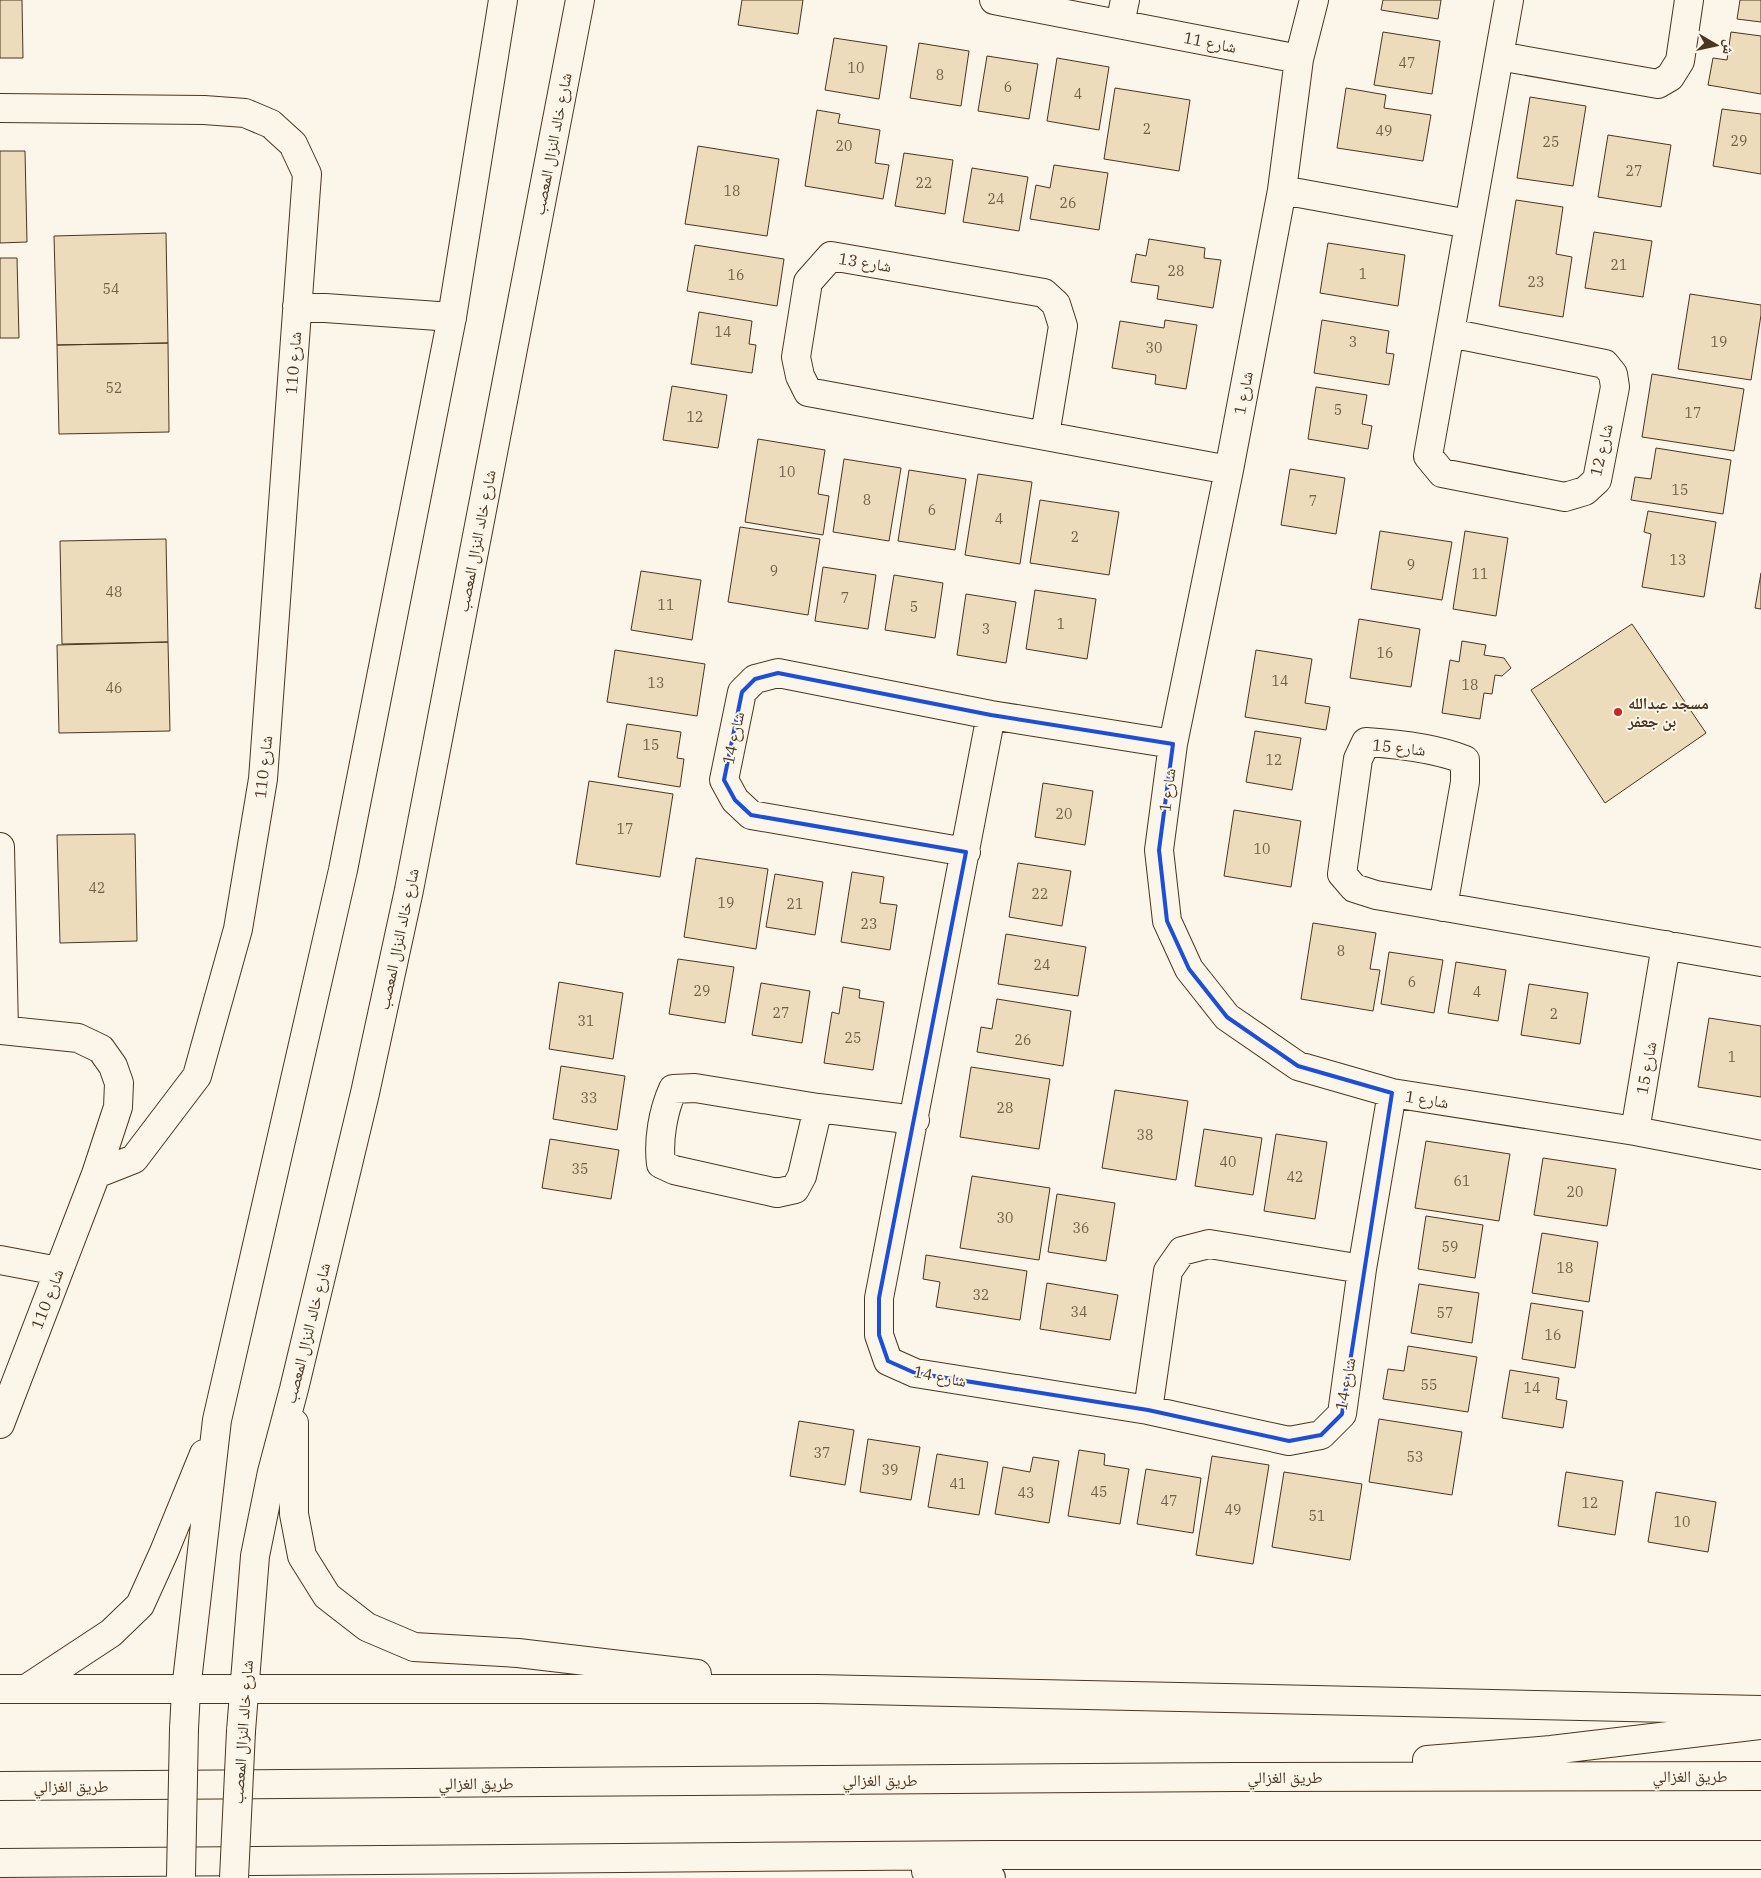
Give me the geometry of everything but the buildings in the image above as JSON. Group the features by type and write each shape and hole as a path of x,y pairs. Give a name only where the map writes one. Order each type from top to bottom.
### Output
{"main road":[{"path":"181,1877 186,1690 217,1420 343,870 452,317 503,0"},
{"name":"شارع خالد النزال المعصب","path":"234,1878 241,1731 255,1556 272,1472 294,1389 365,1093 409,890 580,0"},
{"name":"شارع 11","path":"994,0 1123,12 1299,59"},
{"name":"شارع 1","path":"1314,0 1299,59 1282,190 1173,744 1159,850 1167,921 1189,969 1226,1017 1298,1066 1392,1093 1635,1131 1761,1154"},
{"name":"شارع 12","path":"1450,333 1605,364 1612,374 1615,387 1597,480 1585,491 1565,497 1442,473 1428,456 1508,0"},
{"path":"1499,56 1658,84 1670,77 1680,61 1689,0"},
{"name":"شارع 110","path":"0,108 204,110 245,113 271,124 293,144 307,174 263,779 238,929 198,1076 134,1159 96,1174"},
{"path":"1282,190 1469,224"},
{"name":"شارع 13","path":"1045,436 1063,326 1056,304 1044,293 831,256 808,282 796,357 800,376 808,392 1228,470"},
{"path":"297,306 452,317"},
{"name":"شارع 14","path":"966,852 751,815 735,800 724,780 742,692 755,679 778,673 991,715 1173,744"},
{"name":"شارع 14","path":"991,715 915,1120 879,1298 879,1335 888,1361 915,1373 1148,1410 1289,1441 1321,1435 1342,1414 1362,1269 1392,1093"},
{"name":"شارع 15","path":"1443,907 1466,782 1465,760 1448,753 1385,743 1366,742 1358,759 1342,874 1354,888 1376,895 1443,907 1666,946 1761,962"},
{"path":"0,847 2,1030"},
{"name":"شارع 15","path":"1635,1131 1666,946"},
{"name":"شارع 110","path":"0,1424 96,1174 118,1107 119,1083 113,1066 101,1049 78,1038 2,1030"},
{"path":"818,1108 802,1176 795,1189 778,1193 674,1170 661,1164 660,1152 667,1103 674,1089 695,1088 818,1108 915,1120"},
{"path":"1148,1410 1168,1271 1182,1251 1209,1244 1362,1269"},
{"path":"0,1260 58,1271"},
{"path":"294,1389 294,1514 302,1556 328,1596 367,1627 414,1648 518,1653 818,1689"},
{"path":"13,1689 111,1633 140,1605 164,1552 217,1420"},
{"path":"13,1689 818,1689 1761,1710"},
{"path":"1234,1777 1551,1750 1761,1725"},
{"name":"طريق الغزالي","path":"0,1786 1234,1777 1761,1776"},
{"path":"0,1863 806,1857 1761,1855"},
{"path":"806,1857 991,1878"}],"highlighted area":[{"path":"778,673 991,715 1173,744 1159,850 1167,921 1189,969 1227,1017 1298,1066 1392,1093 1342,1414 1321,1435 1289,1441 1148,1410 915,1373 888,1361 879,1335 879,1298 966,852 751,815 735,800 724,780 742,692 755,679"}],"place":[{"name":"مسجد عبدالله بن جعفر","path":"1618,712"}]}
